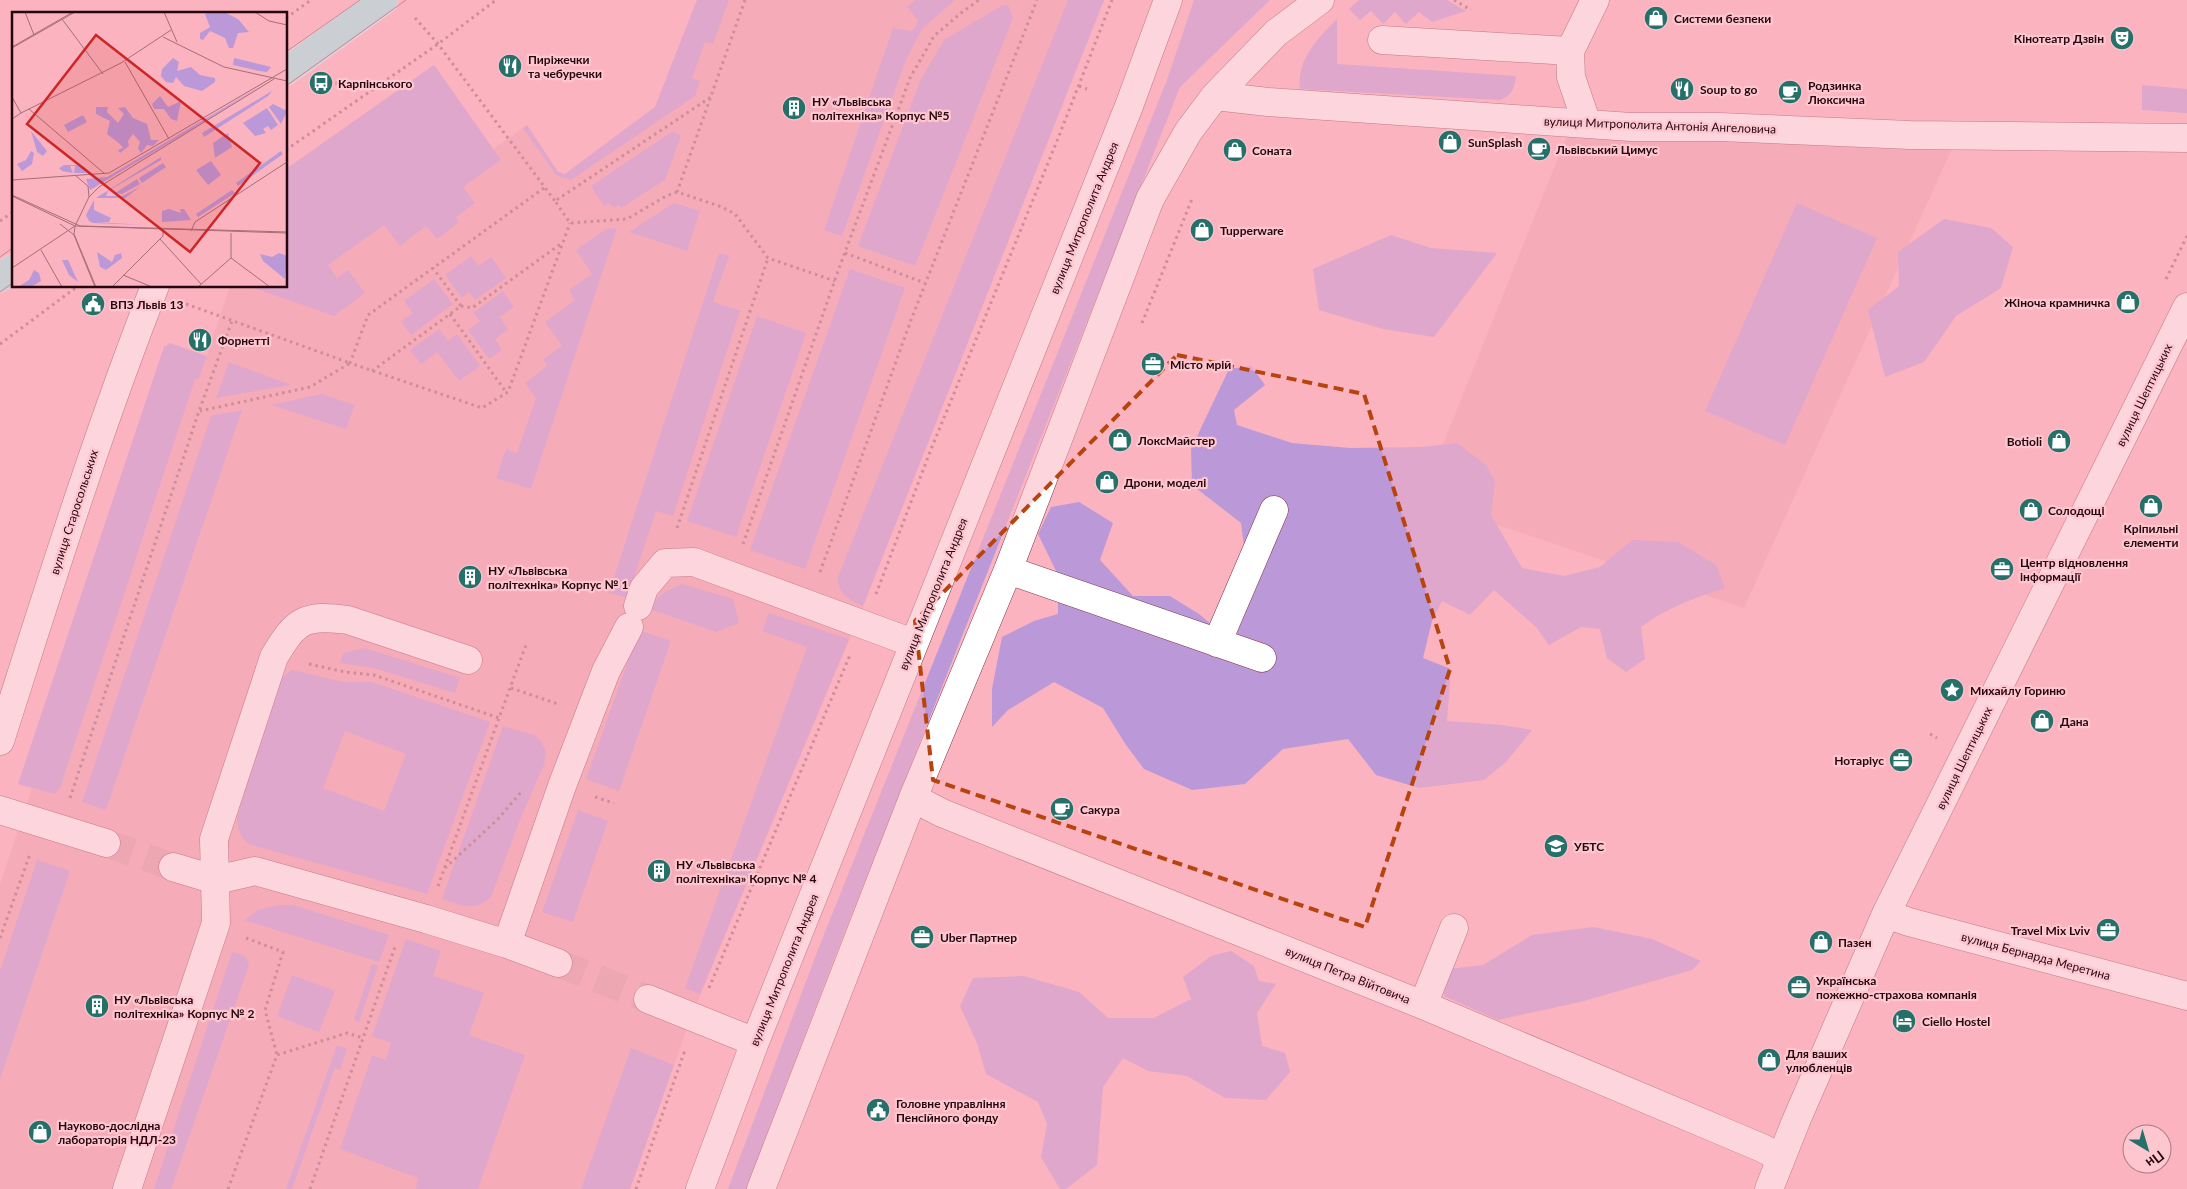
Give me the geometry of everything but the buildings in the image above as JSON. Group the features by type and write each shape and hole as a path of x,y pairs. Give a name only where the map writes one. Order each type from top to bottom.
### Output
{"main road":[{"path":"288,69 371,4"},
{"path":"0,278 12,269"}],"street":[{"name":"вулиця Митрополита Андрея","path":"700,1189 755,1042 1129,106 1168,0"},
{"path":"761,1189 913,798 1008,570 1150,199 1188,132 1216,96 1276,33 1320,0"},
{"path":"1587,124 1571,77 1570,52 1595,0"},
{"path":"1382,40 1570,52"},
{"name":"вулиця Митрополита Антонія Ангеловича","path":"1216,96 1268,102 1631,127 1720,127 1910,135 2187,138"},
{"name":"вулиця Старосольських","path":"0,741 79,492 120,374 154,288"},
{"name":"вулиця Шептицьких","path":"1769,1189 1780,1158 1886,914 2187,307"},
{"path":"1217,643 1274,510"},
{"path":"507,944 562,786 606,671 633,616 644,588 665,563 694,562 864,623 913,643"},
{"path":"1008,570 1262,658"},
{"path":"127,1189 216,923 214,839 274,658 286,636 306,619 328,617 348,620 468,660"},
{"name":"вулиця Петра Війтовича","path":"913,798 942,813 1423,1005 1762,1148 1780,1158"},
{"path":"0,810 106,844"},
{"path":"173,867 216,880 255,872 426,919 507,944 558,963"},
{"name":"вулиця Бернарда Меретина","path":"1886,914 1909,922 2187,996"},
{"path":"1423,1005 1454,928"},
{"path":"648,999 755,1042"}],"path":[{"path":"288,17 311,0"},
{"path":"288,149 438,44 496,0"},
{"path":"677,192 745,0"},
{"path":"732,575 845,253 910,78 934,36 979,0"},
{"path":"808,603 925,283 1037,0"},
{"path":"707,995 864,623 930,452 1080,86 1112,0"},
{"path":"415,18 438,44 555,201 570,224"},
{"path":"321,83 379,84"},
{"path":"1080,86 1088,89"},
{"path":"555,201 711,96"},
{"path":"199,411 310,387 350,363 368,315 544,188"},
{"path":"570,224 627,219 666,196 677,192 722,207 735,214 768,258 835,281"},
{"path":"1140,328 1194,195"},
{"path":"0,221 12,212"},
{"path":"182,303 482,408 508,392 570,224"},
{"path":"433,268 461,306 472,308 563,243"},
{"path":"845,253 925,283"},
{"path":"665,563 768,258"},
{"path":"0,344 75,288"},
{"path":"372,371 461,306"},
{"path":"450,314 506,392"},
{"path":"0,938 29,855 69,799 199,411 232,321"},
{"path":"426,919 527,642"},
{"path":"336,670 374,674 500,718"},
{"path":"511,688 590,715"},
{"path":"445,868 497,820 528,785"},
{"path":"228,1189 278,1055 265,1010 283,952 251,940"},
{"path":"310,1189 394,950"},
{"path":"278,1055 348,1033 363,1038"},
{"path":"636,1189 686,1047"}],"highlighted area":[{"path":"1177,355 1364,394 1450,669 1365,927 933,780 915,621"}],"shaded area":[{"path":"697,0 1104,0 860,614 691,1017 630,1189 0,1189 0,884 172,370 199,379 229,288 288,288 288,168 434,65 493,149 527,125 558,172 565,174 655,107"},
{"path":"697,0 729,0 713,44 705,42 692,78 700,81 695,96 571,180 556,175 523,128 527,125 558,172 565,174 655,107"},
{"path":"916,0 955,0 922,29 906,60 842,236 824,230 893,28 911,31 915,28 918,20 907,7"},
{"path":"1068,0 1104,0 863,606 845,595 839,587 838,577"},
{"path":"1194,0 1270,0 1180,87 836,954 746,1189 728,1189 819,947 1167,80"},
{"path":"1359,0 1447,0 1466,11 1432,22 1419,12 1406,24 1395,12 1383,24 1371,11 1360,20 1349,9"},
{"path":"1003,5 1008,5 1013,18 915,266 858,246 920,81 944,40"},
{"path":"1337,19 1337,64 1516,76 1513,88 1508,96 1500,100 1300,89 1300,78 1305,59 1322,34"},
{"path":"434,65 501,160 463,187 475,203 456,217 459,222 437,239 426,226 400,246 384,225 328,265 337,278 348,270 365,293 334,316 254,288 288,288 288,168"},
{"path":"2142,85 2187,89 2187,113 2142,110"},
{"path":"673,131 681,136 665,180 621,208 619,205 613,208 609,203 604,206 591,186"},
{"path":"1568,133 1954,144 1744,608 1421,499"},
{"path":"674,203 700,211 687,251 629,232"},
{"path":"1797,203 1877,238 1785,445 1705,411"},
{"path":"1944,219 1991,228 2013,247 2001,288 1956,316 1924,362 1885,377 1868,310 1899,286 1898,252"},
{"path":"617,228 531,489 496,478 506,449 517,453 536,398 525,383 547,366 543,359 562,346 545,322 575,300 569,290 592,274 576,250 606,229"},
{"path":"1391,235 1431,248 1497,253 1434,337 1383,329 1319,310 1313,269"},
{"path":"719,253 729,256 713,302 740,311 673,516 656,511 627,598 609,593"},
{"path":"471,256 478,266 491,257 506,278 475,300 469,292 462,298 445,275"},
{"path":"850,269 905,288 805,569 750,550"},
{"path":"434,279 453,304 411,335 401,321 413,313 404,301"},
{"path":"503,291 514,307 500,317 508,330 495,339 502,350 489,359 468,330 480,321 473,313"},
{"path":"757,316 806,333 736,537 687,521"},
{"path":"439,329 448,341 457,334 480,366 459,381 437,352 421,364 410,350"},
{"path":"170,343 207,356 199,379 195,379 60,788 55,794 18,784 164,347"},
{"path":"229,362 291,385 216,398"},
{"path":"1251,366 1265,385 1234,410 1237,425 1292,443 1350,448 1422,447 1457,443 1486,465 1495,481 1491,515 1522,568 1564,576 1600,567 1632,540 1678,542 1716,565 1725,588 1681,604 1660,614 1641,627 1645,659 1626,672 1607,658 1600,629 1581,627 1549,645 1536,627 1494,590 1470,615 1442,601 1432,621 1423,658 1451,669 1447,721 1502,725 1532,730 1506,762 1484,780 1419,788 1376,775 1348,739 1283,749 1245,784 1192,790 1144,769 1126,745 1103,708 1054,682 1008,710 992,727 992,689 1002,637 1034,621 1058,614 1058,575 1038,534 1051,507 1079,502 1113,523 1100,560 1133,596 1170,596 1199,614 1224,635 1245,613 1250,593 1241,523 1192,485 1191,449 1229,369"},
{"path":"321,394 355,405 346,429 271,405"},
{"path":"242,410 106,810 82,802 211,416"},
{"path":"682,584 733,599 739,623 716,632 650,609 663,594"},
{"path":"769,613 849,639 700,994 685,988 807,647 762,631"},
{"path":"639,630 671,641 619,791 586,779"},
{"path":"365,648 460,678 455,693 374,668 340,663 343,653"},
{"path":"292,670 344,682 372,682 490,722 427,894 249,844 243,839 237,817 280,679","holes":["345,731 406,754 384,811 323,788"]},
{"path":"503,726 534,735 540,740 546,751 544,765 521,817 491,897 479,905 462,905 442,899"},
{"path":"578,810 608,821 573,922 542,912"},
{"path":"37,860 70,871 0,1079 0,971"},
{"path":"279,905 293,905 389,935 379,962 244,920 258,910"},
{"path":"1593,927 1652,939 1701,961 1692,970 1580,1002 1498,1020 1444,996 1448,969 1483,965 1532,935"},
{"path":"406,939 441,951 433,976 484,993 469,1035 525,1055 478,1189 416,1189 418,1178 340,1149 372,1055 386,1060 391,1043 372,1036"},
{"path":"1231,951 1254,966 1259,981 1276,984 1257,1013 1262,1046 1285,1053 1290,1072 1266,1100 1225,1098 1187,1076 1148,1071 1123,1058 1103,1087 1097,1165 1066,1189 1060,1189 1041,1157 1047,1124 1038,1102 986,1074 977,1043 960,1006 973,978 1024,976 1079,992 1108,1018 1154,1018 1191,999 1183,977 1211,956"},
{"path":"232,952 245,956 249,965 171,1189 154,1189"},
{"path":"372,964 378,966 359,1022 354,1020"},
{"path":"292,975 335,991 319,1032 277,1016"},
{"path":"337,1045 347,1049 340,1070 335,1068 292,1189 286,1189"},
{"path":"631,1048 674,1065 630,1189 581,1189"}],"tunnel":[{"path":"106,843 173,867"},
{"path":"558,963 648,999"}],"tram line":[{"path":"288,51 360,0"},
{"path":"288,85 406,0"},
{"path":"0,257 12,248"},
{"path":"0,292 12,283"}],"place":[{"name":"Системи безпеки","path":"1656,18"},
{"name":"Кінотеатр Дзвін","path":"2122,38"},
{"name":"Пиріжечки та чебуречки","path":"510,66"},
{"name":"Карпінського","path":"321,83"},
{"name":"Soup to go","path":"1682,89"},
{"name":"Родзинка Люксична","path":"1790,92"},
{"name":"НУ «Львівська політехніка» Корпус №5","path":"794,108"},
{"name":"SunSplash","path":"1450,142"},
{"name":"Львівський Цимус","path":"1539,149"},
{"name":"Соната","path":"1235,150"},
{"name":"Tupperware","path":"1202,230"},
{"name":"Жіноча крамничка","path":"2128,302"},
{"name":"ВПЗ Львів 13","path":"93,304"},
{"name":"Форнетті","path":"200,340"},
{"name":"Місто мрій","path":"1153,364"},
{"name":"ЛоксМайстер","path":"1120,440"},
{"name":"Botioli","path":"2059,441"},
{"name":"Дрони, моделі","path":"1107,482"},
{"name":"Кріпильні елементи","path":"2151,506"},
{"name":"Солодощі","path":"2031,510"},
{"name":"Центр відновлення інформації","path":"2002,569"},
{"name":"НУ «Львівська політехніка» Корпус № 1","path":"470,577"},
{"name":"Михайлу Гориню","path":"1952,690"},
{"name":"Дана","path":"2042,721"},
{"name":"Нотаріус","path":"1901,760"},
{"name":"Сакура","path":"1062,809"},
{"name":"УБТС","path":"1556,846"},
{"name":"НУ «Львівська політехніка» Корпус № 4","path":"659,871"},
{"name":"Travel Mix Lviv","path":"2108,930"},
{"name":"Uber Партнер","path":"922,937"},
{"name":"Пазен","path":"1821,942"},
{"name":"Українська пожежно-страхова компанія","path":"1799,987"},
{"name":"НУ «Львівська політехніка» Корпус № 2","path":"97,1006"},
{"name":"Сiello Hostel","path":"1904,1021"},
{"name":"Для ваших улюбленців","path":"1769,1060"},
{"name":"Головне управління Пенсійного фонду","path":"878,1110"},
{"name":"Науково-дослідна лабораторія НДЛ-23","path":"40,1132"}]}
